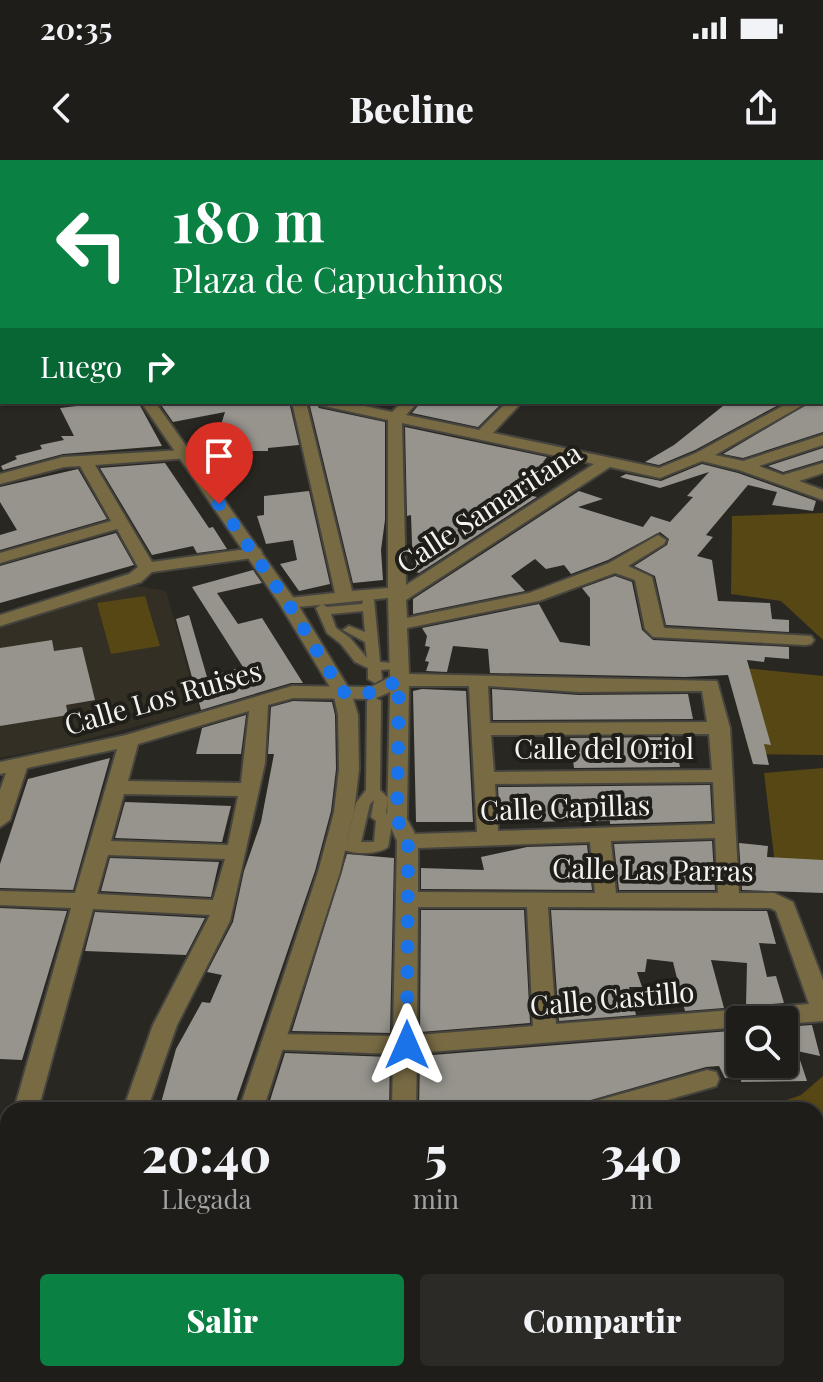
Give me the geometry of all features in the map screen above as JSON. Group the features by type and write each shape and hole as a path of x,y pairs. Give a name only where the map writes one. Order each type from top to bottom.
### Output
{"street":[{"path":"149,404 288,603 342,692 348,715 349,769 344,812 329,872 254,1102"},
{"path":"299,404 346,606"},
{"path":"335,404 660,473 701,456 795,405"},
{"path":"384,673 397,625 393,430 396,416 409,404"},
{"path":"484,434 513,404"},
{"path":"744,466 823,440"},
{"path":"0,479 55,463 184,455"},
{"path":"701,456 744,466 823,495"},
{"name":"Calle Samaritana","path":"396,595 609,461"},
{"path":"86,462 147,568"},
{"path":"784,480 823,468"},
{"path":"0,558 121,523"},
{"path":"397,625 533,597 615,567 658,540"},
{"path":"0,621 135,578 147,568 254,553"},
{"path":"615,567 643,577 654,629 659,633 805,640"},
{"path":"384,673 350,659 326,618 346,606 396,595"},
{"path":"288,603 346,606 368,612 373,641 384,673 397,819 408,841 404,1102"},
{"path":"349,630 373,641"},
{"name":"Calle Los Ruises","path":"9,767 129,740 292,692 374,693 384,673 579,686 710,685 720,728"},
{"path":"478,680 488,839"},
{"path":"138,1102 165,1025 213,935 221,909 237,852 258,746 259,702"},
{"path":"373,791 381,798 381,847 349,847 363,803 373,791 374,704 394,706"},
{"path":"482,729 720,728 729,901"},
{"path":"28,1102 129,740"},
{"path":"0,820 9,767"},
{"name":"Calle del Oriol","path":"484,778 724,776"},
{"path":"116,787 248,790"},
{"path":"359,820 383,828"},
{"name":"Calle Capillas","path":"408,841 724,831"},
{"path":"600,833 606,899"},
{"path":"99,848 237,852"},
{"path":"0,898 195,905 221,909"},
{"name":"Calle Las Parras","path":"408,899 774,901 785,907 823,1012"},
{"path":"537,899 545,1035"},
{"name":"Calle Castillo","path":"273,1043 407,1045 823,1012"},
{"path":"626,1102 707,1079"}],"shaded area":[{"path":"823,513 823,640 781,601 731,594 732,516"},
{"path":"132,585 166,591 199,710 53,748 0,758 0,626"},
{"path":"145,596 160,646 111,654 97,603"},
{"path":"726,666 823,676 823,755 750,754"},
{"path":"823,768 823,891 777,881 764,773"},
{"path":"823,1076 823,1102 781,1102 801,1095"}],"building":[{"path":"139,404 162,446 63,454 3,470 1,466 17,459 15,456 42,449 40,445 64,440 61,436 74,436 60,408"},
{"path":"160,404 289,404 299,445 268,448 268,451 213,451 225,412 173,422"},
{"path":"309,404 385,422 383,580 353,583"},
{"path":"419,404 501,404 478,427 412,413"},
{"path":"725,404 780,404 695,450 659,465 645,462 674,445"},
{"path":"808,404 823,404 823,432 743,458 723,454"},
{"path":"405,427 547,457 543,462 551,462 530,485 534,487 528,495 537,497 419,573 413,571 411,515 407,516"},
{"path":"823,448 823,460 783,472 768,466"},
{"path":"165,463 227,549 197,553 193,546 152,555 100,468"},
{"path":"702,464 738,473 816,501 813,511 772,505 777,492 748,485 706,535 713,537 697,556 712,560 718,601 770,603 772,619 789,620 789,632 666,625 655,576 634,566 667,545 669,539 660,532 608,560 571,574 564,565 546,569 535,559 511,576 525,591 413,614 413,599 579,491 603,499 578,507 643,527 651,516 670,522 693,497 687,496 709,472 660,488 620,477 626,474 661,481"},
{"path":"78,469 107,519 0,550 0,535 17,530 0,502 0,487"},
{"path":"309,491 330,584 299,591 280,564 297,560 293,540 266,544 257,516 264,515 264,496"},
{"path":"116,533 134,565 0,603 0,566"},
{"path":"253,570 262,583 217,593 238,624 262,618 303,683 291,683 201,710 176,619 189,615 207,677 243,667 192,587"},
{"path":"615,576 632,582 642,630 653,640 789,647 789,659 765,657 764,662 747,660 771,745 764,744 769,765 753,764 728,675 490,673 488,649 453,646 447,672 426,671 429,662 425,661 430,647 425,646 427,636 422,628 539,604 560,642 590,646 590,598 582,588"},
{"path":"52,640 54,651 82,647 95,700 66,705 68,715 0,726 0,648"},
{"path":"492,689 579,695 688,694 693,719 493,720"},
{"path":"413,691 466,691 473,822 416,822"},
{"path":"293,701 332,702 336,769 331,811 315,871 236,1102 161,1102 176,1049 202,1002 210,1003 222,975 207,972 233,922 244,871 261,822 274,754 268,754 271,707"},
{"path":"246,715 241,754 196,754 202,728"},
{"path":"674,737 680,767 574,768 570,738"},
{"path":"110,758 73,890 0,888 0,864 28,779"},
{"path":"710,785 712,821 610,824 610,821 500,822 498,787"},
{"path":"125,802 231,806 222,842 115,838"},
{"path":"712,841 715,890 619,890 614,844"},
{"path":"739,843 768,846 767,857 823,860 823,893 742,890"},
{"path":"587,845 592,890 421,889 421,868 484,870 481,857 527,847"},
{"path":"347,854 394,858 390,1033 292,1031"},
{"path":"110,858 219,862 211,897 101,891"},
{"path":"0,908 67,911 22,1060 0,1059"},
{"path":"421,910 524,910 530,1023 420,1032"},
{"path":"551,910 767,911 776,944 759,943 767,977 776,976 784,1003 746,1006 747,963 711,960 724,1008 685,1011 673,962 647,959 645,972 637,972 642,987 629,987 636,1015 559,1021"},
{"path":"95,912 205,918 186,955 85,951"},
{"path":"812,1025 820,1056 798,1051 798,1026"},
{"path":"726,1031 726,1078 719,1066 706,1067 584,1102 419,1102 420,1056"},
{"path":"285,1053 390,1057 389,1102 270,1102"},
{"path":"798,1054 807,1081 741,1082 741,1078 798,1078"}],"route":[{"path":"219,504 288,603 342,692 374,693 385,690 399,680 397,819 408,841 407,1045"}]}
